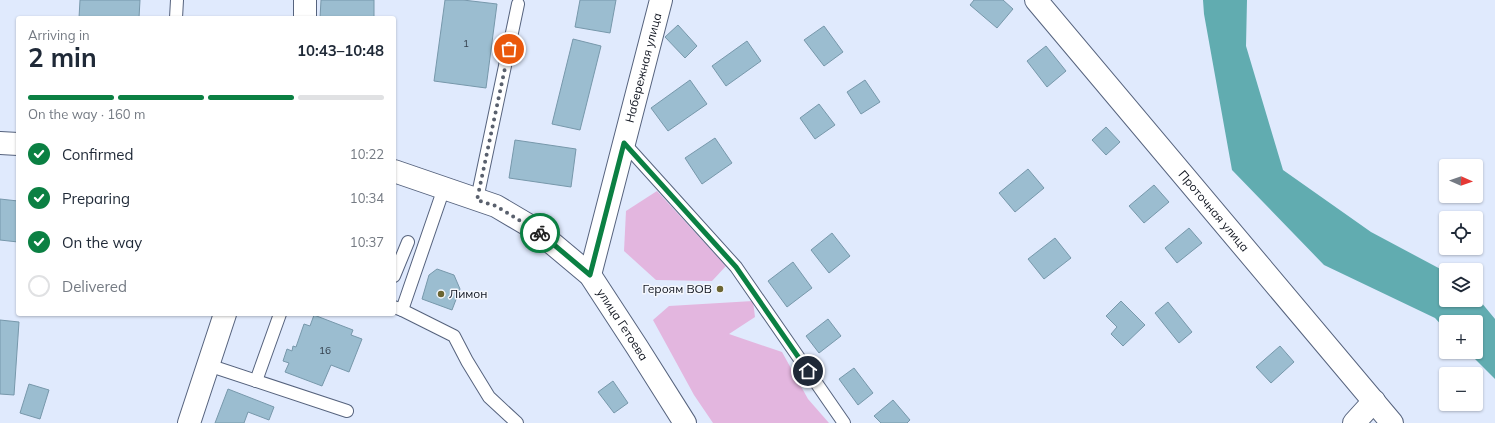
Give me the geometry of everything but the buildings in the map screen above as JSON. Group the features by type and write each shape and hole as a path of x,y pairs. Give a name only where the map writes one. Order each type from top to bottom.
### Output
{"street":[{"path":"305,0 305,16"},
{"name":"Набережная улица","path":"590,275 661,0"},
{"name":"Проточная улица","path":"1036,0 1392,423"},
{"path":"0,143 16,144"},
{"name":"улица Гетоева","path":"396,172 496,206 535,229 590,275 638,347 685,423"},
{"path":"189,423 224,316"},
{"path":"1354,423 1374,401"}],"lane":[{"path":"176,16 177,0"},
{"path":"477,200 518,4"},
{"path":"624,143 736,267 844,423"},
{"path":"444,188 398,308 454,336 467,361 490,397 517,423"},
{"path":"396,271 408,242"},
{"path":"256,381 279,316"},
{"path":"208,365 347,411"}],"shaded area":[{"path":"1203,0 1247,0 1246,46 1283,170 1371,232 1439,268 1439,307 1483,307 1483,304 1495,319 1495,379 1475,359 1483,359 1483,315 1439,315 1439,322 1435,318 1324,265 1232,170 1204,14"},
{"path":"657,191 726,266 712,281 656,280 624,251 626,211"},
{"path":"753,301 755,317 729,334 782,352 808,399 829,423 713,423 694,395 653,320 669,306"}],"way so far":[{"path":"509,49 477,200 496,206 540,233"}],"place":[{"name":"Героям ВОВ","path":"720,289"},
{"name":"Лимон","path":"441,294"}],"route":[{"path":"540,233 590,275 624,143 736,267 808,371"}]}
